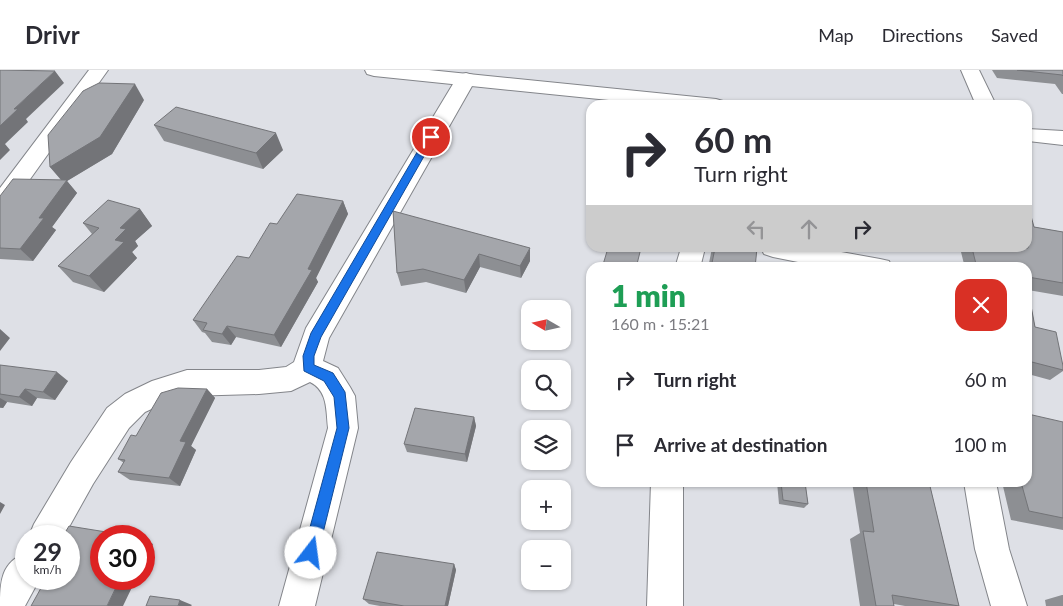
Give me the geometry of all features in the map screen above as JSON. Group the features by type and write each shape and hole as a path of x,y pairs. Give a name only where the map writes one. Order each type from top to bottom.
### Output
{"street":[{"path":"0,204 99,70"},
{"path":"374,70 458,75 671,100"},
{"path":"970,70 984,100"},
{"path":"308,368 309,356 316,336 458,75"},
{"path":"1032,135 1063,138"},
{"path":"794,252 848,262"},
{"path":"52,525 82,473 118,418 135,403 162,390 187,383 259,382 290,378 308,368"},
{"path":"297,606 343,428 340,396 328,377 308,368"},
{"path":"665,606 667,487"},
{"path":"981,487 992,548 1009,606"},
{"path":"5,606 15,589"}],"building":[{"path":"0,70 55,71 14,109 18,109 0,126"},
{"path":"1017,70 1063,70 1063,76 1062,75"},
{"path":"99,83 135,84 100,137 50,167 48,135 83,91"},
{"path":"176,107 276,133 256,153 154,125"},
{"path":"13,179 67,180 39,218 44,218 20,249 0,248 0,196"},
{"path":"297,194 343,201 308,269 312,270 274,335 227,326 222,334 203,330 207,323 193,320 237,256 249,258 270,223 277,224"},
{"path":"108,200 140,209 120,228 126,229 115,240 124,242 89,276 58,266 99,228 83,223"},
{"path":"393,211 530,248 520,266 479,254 464,280 423,269 397,273"},
{"path":"1032,220 1034,227 1063,232 1063,283 1032,278 1032,262 976,262 973,252 1032,252"},
{"path":"607,252 640,252 638,262 604,262"},
{"path":"714,252 757,252 756,262 712,262"},
{"path":"1032,311 1035,327 1056,332 1063,370 1032,362"},
{"path":"0,365 57,372 43,392 25,389 19,397 0,394"},
{"path":"178,388 207,389 180,441 186,442 169,478 118,472 125,460 118,459 131,435 136,436 161,393"},
{"path":"415,408 474,417 465,454 404,444"},
{"path":"1032,415 1063,422 1063,518 1029,511 1022,487 1032,487"},
{"path":"782,487 806,487 808,504 783,500"},
{"path":"867,487 930,487 959,606 892,595 894,606 876,606 863,531 874,532"},
{"path":"80,528 90,529 90,590 115,590 107,606 31,606 40,590 80,590"},
{"path":"377,552 454,564 445,606 404,606 363,599"},
{"path":"150,596 180,600 178,606 146,606"}],"route":[{"path":"311,553 343,428 340,396 328,377 308,368 309,356 316,336 431,137"}]}
